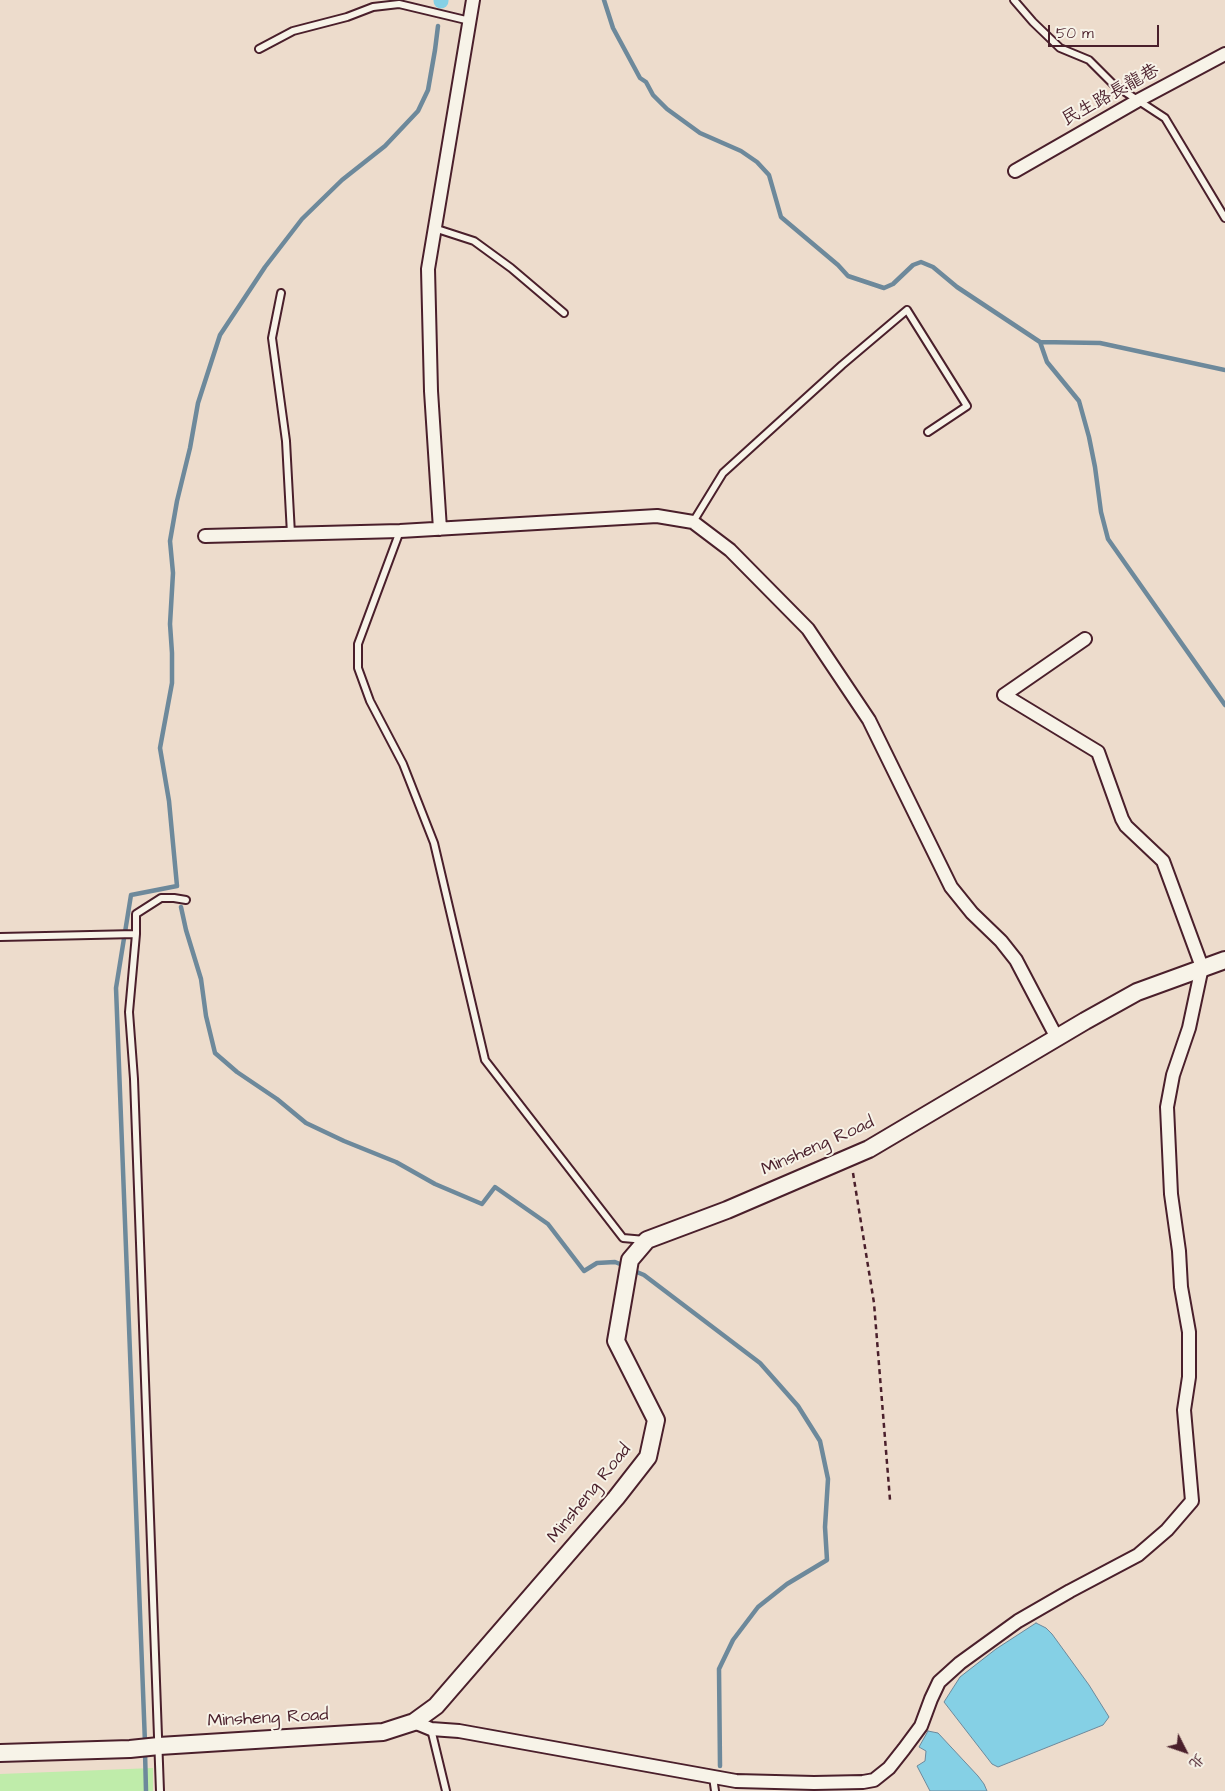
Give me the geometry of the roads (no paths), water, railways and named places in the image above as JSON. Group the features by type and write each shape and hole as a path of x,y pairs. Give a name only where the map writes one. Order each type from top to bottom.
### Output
{"street":[{"path":"440,528 431,391 428,269 473,0"},
{"name":"民生路長龍巷","path":"1015,171 1137,101 1225,54"},
{"path":"205,536 400,531 657,516 692,522 730,550 808,628 869,720 951,887 972,913 1016,960 1057,1038"},
{"path":"414,1722 432,1729 459,1731 736,1781 814,1783 874,1780 890,1768 904,1749 920,1726 930,1699 940,1682 960,1663 1018,1621 1138,1555 1167,1530 1192,1501 1184,1410 1189,1377 1189,1332 1181,1287 1179,1251 1171,1194 1167,1107 1173,1075 1189,1028 1202,967 1163,861 1126,826 1098,752 1004,695 1085,639"},
{"name":"Minsheng Road","path":"0,1753 130,1749 383,1732 414,1722 436,1706 616,1498 648,1457 656,1420 616,1341 630,1260 646,1240 727,1210 869,1149 1137,992 1225,960"}],"lane":[{"path":"1014,0 1032,22 1060,48 1089,60 1113,84 1164,118 1225,218"},
{"path":"259,49 294,31 347,16 373,6 399,4 470,21"},
{"path":"434,228 474,241 511,268 564,313"},
{"path":"281,293 272,338 286,441 291,534"},
{"path":"692,522 723,473 835,371 907,310 967,406 928,432"},
{"path":"400,531 358,644 358,668 370,701 403,764 434,843 484,1060 623,1238 646,1240"},
{"path":"160,1791 134,1079 129,1012 136,914 161,898 186,900"},
{"path":"0,937 136,934"},
{"path":"432,1729 446,1791"},
{"path":"713,1777 715,1791"}],"water":[{"path":"1036,1623 1046,1628 1052,1634 1089,1685 1109,1717 1103,1725 998,1767 992,1764 944,1702 960,1677 996,1649"},
{"path":"928,1731 938,1733 978,1776 987,1791 930,1791 917,1766 925,1761 926,1751 919,1747"}],"waterway":[{"path":"604,0 613,28 640,78 646,82 653,95 667,109 700,133 741,151 757,162 769,175 781,217 838,265 848,276 884,288 893,284 913,265 921,262 933,267 957,287 1040,342 1047,362 1079,401 1089,437 1101,512 1108,539 1225,705"},
{"path":"145,1743 116,988 131,895 177,886 169,801 160,748 172,683 170,624 173,573 170,541 198,403 220,335 265,267 302,219 342,180 385,146 418,111 428,90 438,26"},
{"path":"1040,342 1100,343 1225,370"},
{"path":"181,907 201,979 206,1016 215,1053 237,1072 277,1099 306,1123 396,1162 435,1184 482,1204 495,1187 548,1224 584,1271 597,1263 615,1262 625,1266"},
{"path":"632,1270 644,1275 760,1363 798,1406 820,1441 828,1479 825,1527 827,1560 787,1584 758,1607 733,1640 719,1669 720,1766"},
{"path":"145,1751 146,1791"}]}
